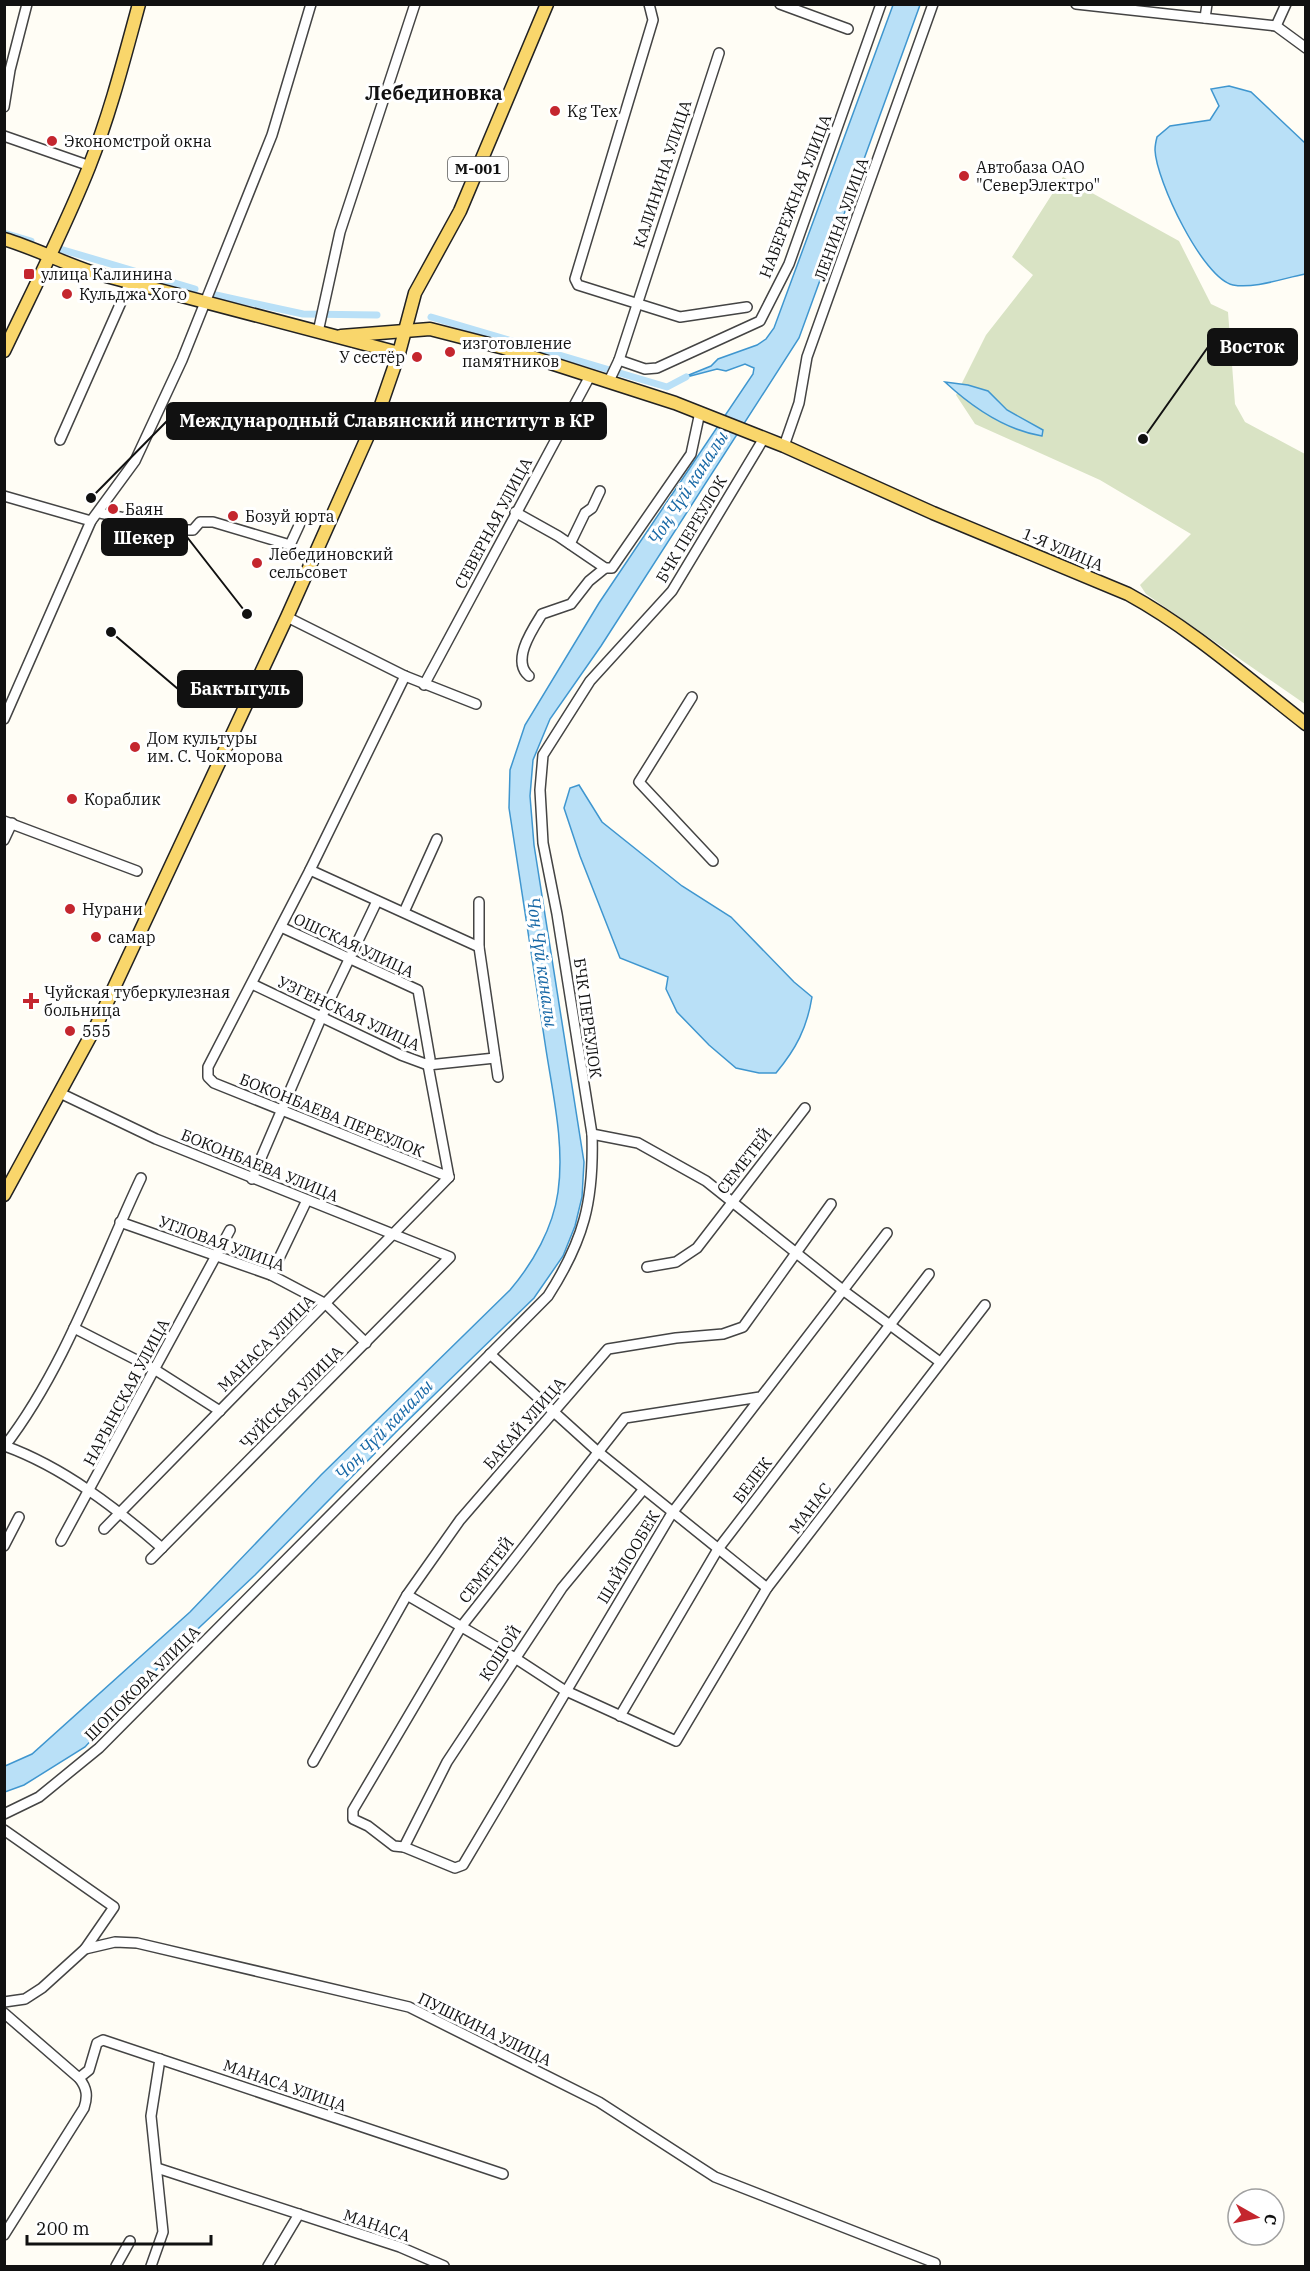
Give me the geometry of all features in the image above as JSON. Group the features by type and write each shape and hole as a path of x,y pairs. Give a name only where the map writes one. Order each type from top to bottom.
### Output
{"main road":[{"path":"4,351 90,166 114,96 140,4"},
{"name":"М-001","path":"4,1195 62,1094 97,1023 287,617 379,411 399,353 415,293 460,211 547,4"},
{"path":"4,239 130,282 399,353"},
{"path":"340,336 430,328 590,376 614,370 706,414"},
{"name":"1-Я УЛИЦА","path":"706,414 784,446 933,513 1128,594 1150,606 1213,652 1305,724"}],"street":[{"path":"4,107 10,70 27,4"},
{"path":"4,719 91,521 100,513 135,461 182,360 272,135 311,4"},
{"path":"318,332 340,232 415,4"},
{"path":"649,4 653,20 575,279 578,285 680,316 747,307"},
{"path":"780,4 848,29"},
{"name":"НАБЕРЕЖНАЯ УЛИЦА","path":"614,370 657,368 760,321 789,264 881,4"},
{"name":"ЛЕНИНА УЛИЦА","path":"784,446 798,403 807,357 933,4"},
{"path":"1077,4 1276,26 1305,48"},
{"path":"1205,18 1207,4"},
{"path":"1276,26 1286,4"},
{"name":"КАЛИНИНА УЛИЦА","path":"614,370 719,53"},
{"path":"4,136 90,166"},
{"path":"60,440 130,282"},
{"name":"СЕВЕРНАЯ УЛИЦА","path":"424,685 590,376"},
{"path":"515,512 570,544 605,568 612,568 692,454 706,414"},
{"name":"БЧК ПЕРЕУЛОК","path":"289,1558 548,1296 569,1264 589,1210 593,1168 592,1134 557,914 543,843 540,790 543,755 590,681 672,591 764,438"},
{"path":"570,544 585,513 592,508 600,491"},
{"path":"4,496 91,521"},
{"path":"100,513 185,530 193,530 203,521 213,522 290,545 302,519"},
{"path":"529,676 522,670 521,663 526,645 542,614 571,604 589,581 605,568"},
{"path":"287,617 424,685 476,704"},
{"path":"252,984 405,676"},
{"path":"692,697 639,782 713,861"},
{"path":"4,840 8,822 137,871"},
{"path":"404,912 437,839"},
{"path":"310,870 479,947"},
{"path":"252,1179 322,1016 377,901"},
{"path":"479,902 479,947 498,1077"},
{"name":"ОШСКАЯ УЛИЦА","path":"281,927 418,990 448,1177"},
{"name":"УЗГЕНСКАЯ УЛИЦА","path":"252,984 401,1055 429,1062"},
{"name":"БОКОНБАЕВА ПЕРЕУЛОК","path":"252,984 208,1067 208,1077 214,1083 280,1112 448,1177"},
{"path":"429,1062 495,1058"},
{"name":"БОКОНБАЕВА УЛИЦА","path":"62,1094 156,1139 450,1257"},
{"name":"СЕМЕТЕЙ","path":"647,1267 676,1262 697,1248 805,1108"},
{"path":"592,1134 638,1143 706,1181 797,1251 844,1291 940,1362"},
{"name":"МАНАСА УЛИЦА","path":"104,1529 448,1177"},
{"path":"141,1178 74,1328 19,1428 5,1446 25,1453 120,1511 162,1548"},
{"path":"271,1275 307,1200"},
{"name":"БАКАЙ УЛИЦА","path":"313,1762 407,1595 460,1520 608,1349 676,1338 723,1334 743,1327 831,1204"},
{"name":"УГЛОВАЯ УЛИЦА","path":"120,1222 271,1275 326,1304 366,1342"},
{"name":"НАРЫНСКАЯ УЛИЦА","path":"61,1541 218,1257 230,1230"},
{"name":"ШАЙЛООБЕК","path":"404,1847 454,1868 463,1865 564,1690 672,1513 887,1233"},
{"name":"ЧУЙСКАЯ УЛИЦА","path":"151,1559 450,1257"},
{"name":"БЕЛЕК","path":"620,1716 718,1549 929,1274"},
{"name":"МАНАС","path":"620,1716 676,1741 767,1588 985,1305"},
{"path":"74,1328 154,1370 220,1411"},
{"path":"490,1354 552,1413 643,1490 767,1588"},
{"name":"СЕМЕТЕЙ","path":"404,1847 394,1846 368,1826 353,1819 351,1814 461,1627 597,1451 625,1418 760,1397"},
{"name":"КОШОЙ","path":"404,1847 447,1762 515,1658 562,1588 643,1490"},
{"path":"4,1546 20,1517"},
{"name":"ШОПОКОВА УЛИЦА","path":"4,1814 39,1797 99,1748 289,1558"},
{"path":"407,1595 515,1658 564,1690 620,1716"},
{"path":"4,1830 114,1907 86,1949"},
{"name":"ПУШКИНА УЛИЦА","path":"4,2002 25,1999 42,1988 86,1949 115,1942 137,1943 409,2007 599,2102 715,2178 934,2264"},
{"path":"4,2013 82,2082 87,2097 84,2108 4,2235"},
{"name":"МАНАСА УЛИЦА","path":"82,2082 89,2070 97,2043 103,2040 503,2174"},
{"path":"154,2266 163,2232 151,2116 160,2059"},
{"name":"МАНАСА","path":"157,2168 400,2247 444,2266"},
{"path":"268,2266 299,2214"},
{"path":"116,2266 130,2241"}],"green space":[{"path":"1063,177 1179,241 1211,304 1228,312 1235,404 1245,422 1305,454 1305,704 1146,594 1140,585 1191,534 1100,480 975,424 956,395 986,335 1033,275 1012,257"}],"water":[{"name":"Чоң Чүй каналы","path":"893,5 920,5 799,338 601,646 550,719 533,760 530,796 534,845 584,1162 582,1197 575,1226 563,1256 534,1298 398,1430 255,1575 168,1657 85,1747 24,1785 5,1792 5,1766 32,1754 190,1612 321,1475 510,1290 547,1232 558,1192 559,1136 509,808 510,770 525,725 599,603 753,374 754,368 745,364 726,371 717,369 679,379 711,366 718,359 757,345 766,339 774,328"},
{"path":"1229,86 1251,92 1305,143 1305,274 1251,286 1233,285 1221,279 1195,248 1163,183 1155,150 1157,137 1170,126 1210,120 1219,106 1211,89"},
{"path":"945,382 988,391 1007,410 1043,430 1042,436 1002,423 966,400"},
{"path":"579,785 602,822 682,886 731,917 794,982 812,997 800,1038 776,1073 759,1073 736,1068 709,1045 677,1012 666,989 668,977 620,958 564,808 570,788"}],"waterway":[{"path":"4,233 31,241"},
{"path":"60,249 195,289"},
{"path":"216,295 303,314 377,315"},
{"path":"431,317 667,387 686,377"}],"place":[{"name":"Kg Tex","path":"555,111"},
{"name":"Экономстрой окна","path":"52,141"},
{"name":"Автобаза ОАО \"СеверЭлектро\"","path":"964,176"},
{"name":"улица Калинина","path":"29,274"},
{"name":"Кульджа Хого","path":"67,294"},
{"name":"изготовление памятников","path":"450,352"},
{"name":"У сестёр","path":"417,357"},
{"name":"Восток","path":"1143,439"},
{"name":"Международный Славянский институт в КР","path":"91,498"},
{"name":"Баян","path":"113,509"},
{"name":"Бозуй юрта","path":"233,516"},
{"name":"Лебединовский сельсовет","path":"257,563"},
{"name":"Шекер","path":"247,614"},
{"name":"Бактыгуль","path":"111,632"},
{"name":"Дом культуры им. С. Чокморова","path":"135,747"},
{"name":"Кораблик","path":"72,799"},
{"name":"Нурани","path":"70,909"},
{"name":"самар","path":"96,937"},
{"name":"Чуйская туберкулезная больница","path":"31,1001"},
{"name":"555","path":"70,1031"}],"district":[{"name":"Лебединовка","path":"434,93"}]}
